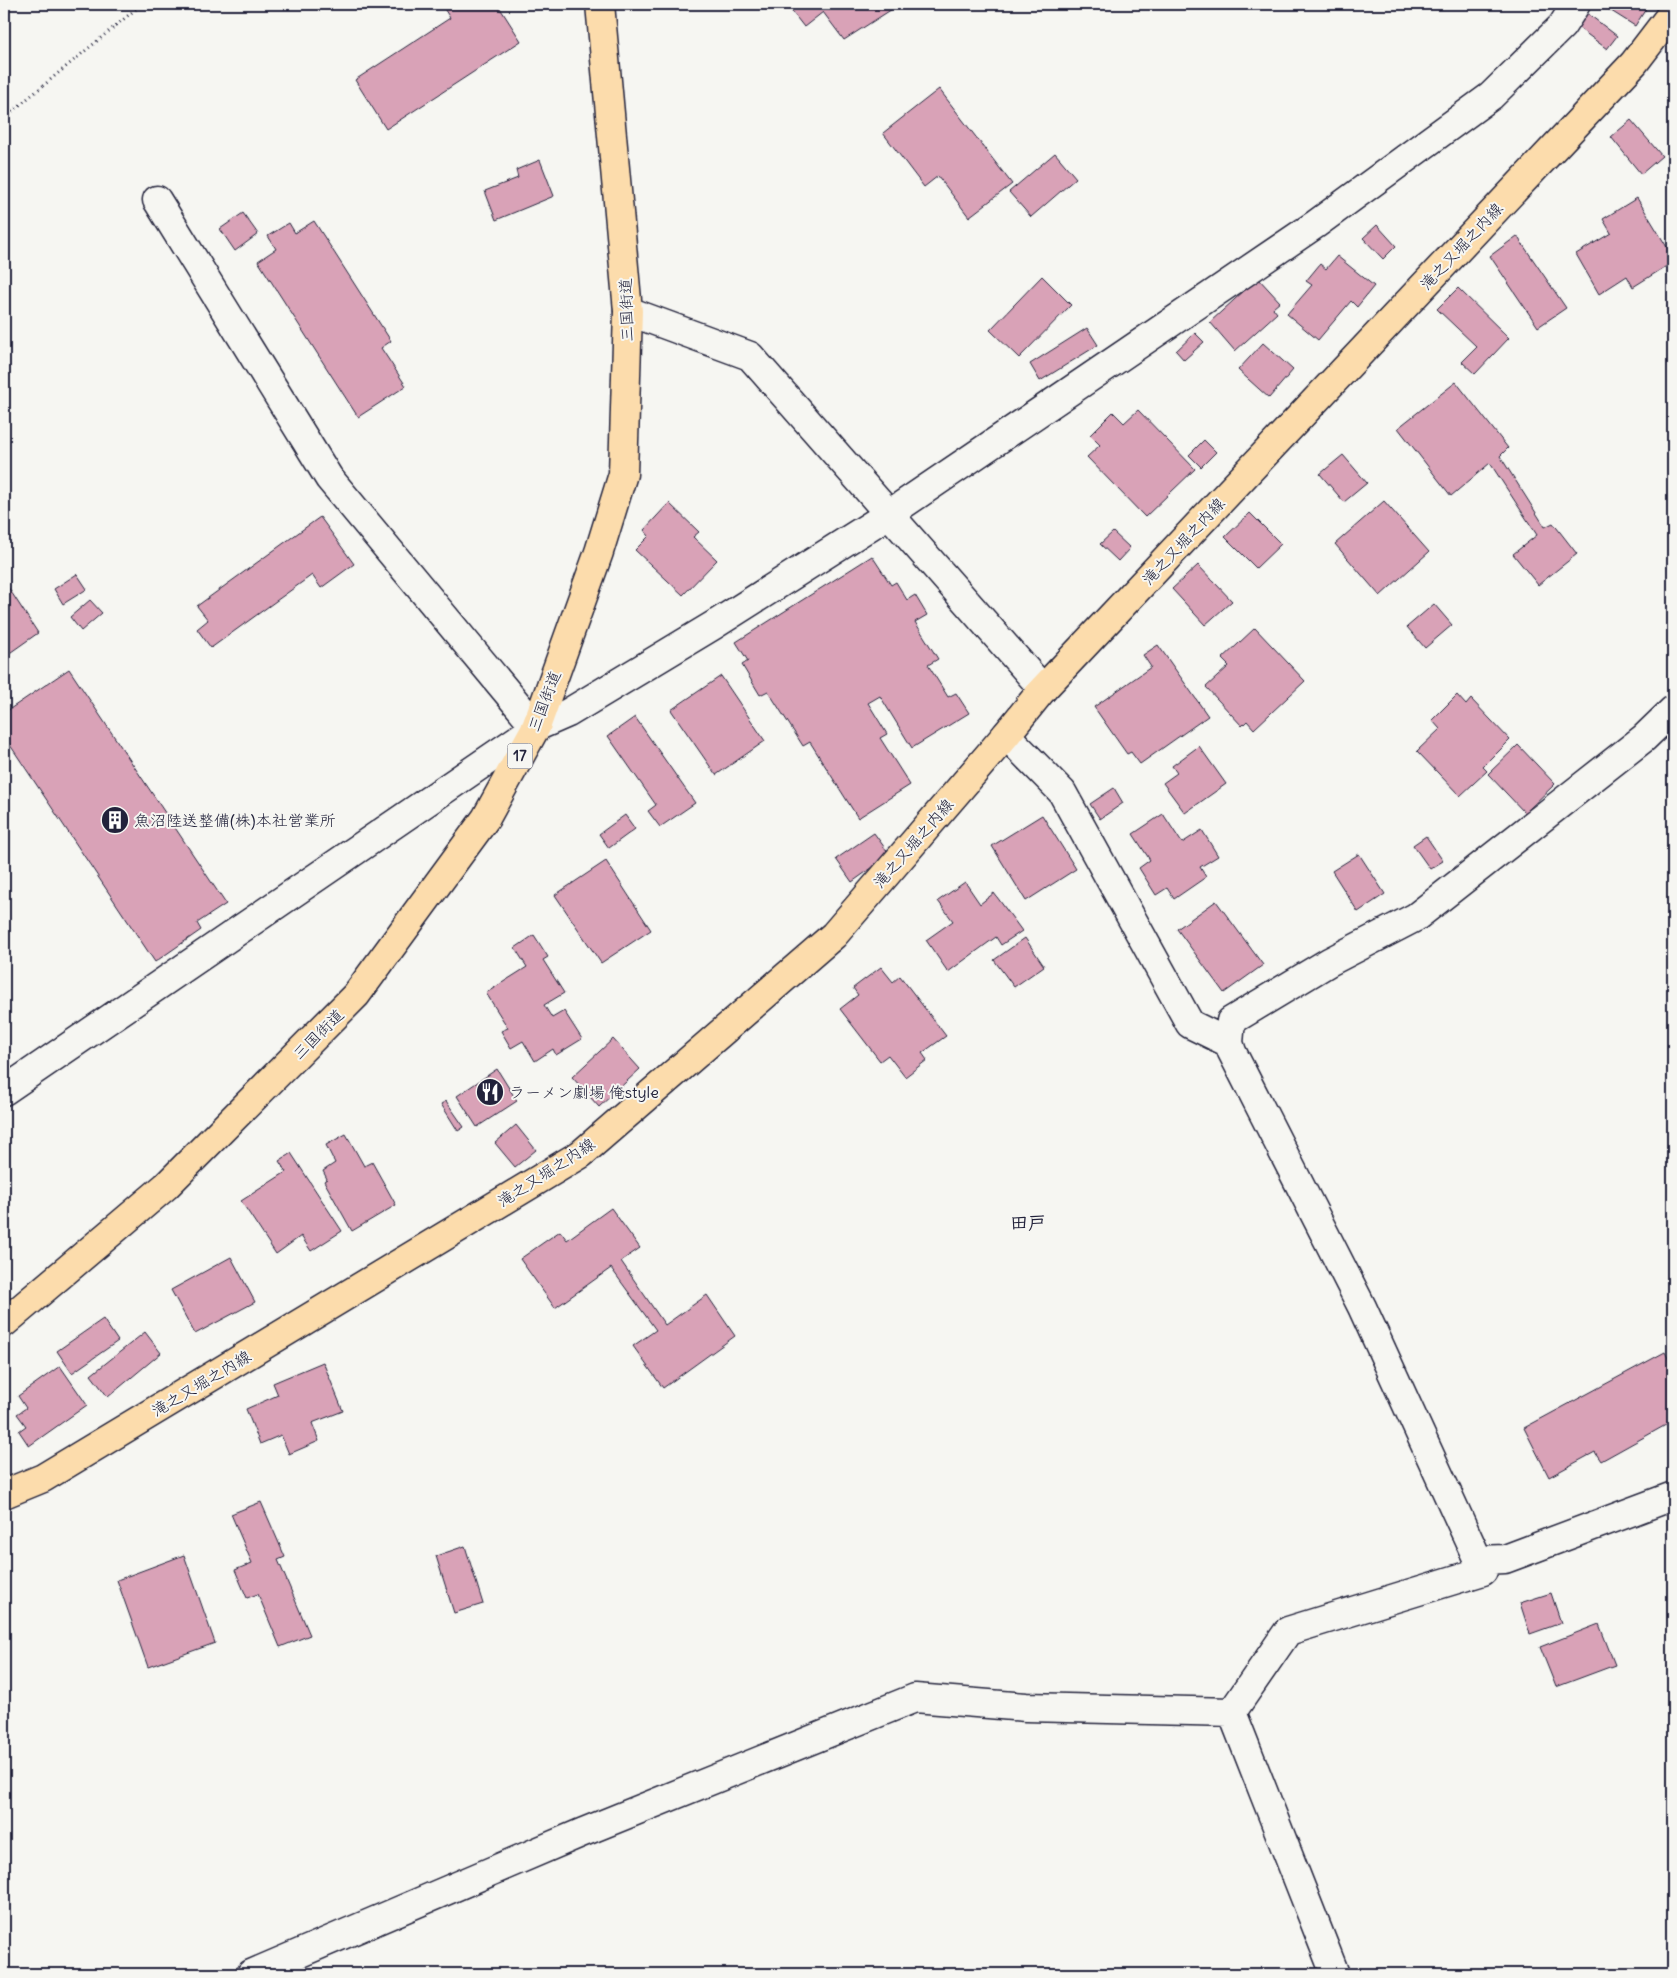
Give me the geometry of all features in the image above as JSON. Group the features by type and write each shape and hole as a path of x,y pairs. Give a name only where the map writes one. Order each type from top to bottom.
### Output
{"main road":[{"name":"三国街道","path":"4,1323 166,1186 356,995 486,818 536,727 599,552 623,474 628,311 600,4"},
{"name":"滝之又堀之内線","path":"4,1494 43,1478 581,1154 834,935 1006,736 1042,689 1627,71 1673,12"}],"street":[{"path":"4,1091 536,727 576,708 714,625 889,514 1316,224 1483,102 1562,26 1576,4"},
{"path":"157,200 329,478 536,727"},
{"path":"628,311 750,356 1042,689"},
{"path":"1232,1712 1288,1631 1484,1571 1362,1306 1232,1052 1229,1043 1231,1020 1330,962 1416,917 1644,738 1673,710"},
{"path":"1006,736 1062,792 1190,1024 1229,1043"},
{"path":"1478,1560 1505,1559 1673,1496"},
{"path":"251,1974 581,1833 915,1698 1026,1707 1232,1712"},
{"path":"1232,1712 1335,1974"}],"path":[{"path":"4,118 142,4"}],"building":[{"path":"448,4 500,4 498,5 521,41 386,129 355,80 450,18 443,7"},
{"path":"786,4 900,4 844,40 823,12 804,27"},
{"path":"1600,4 1649,4 1635,26"},
{"path":"1587,13 1617,36 1607,49 1576,26"},
{"path":"939,89 1012,184 969,217 938,176 924,187 883,133"},
{"path":"1631,120 1662,156 1641,174 1611,137"},
{"path":"1055,153 1076,178 1031,217 1009,192"},
{"path":"540,160 554,196 496,220 485,191 518,178 516,170"},
{"path":"1637,198 1673,257 1673,262 1633,287 1627,276 1599,294 1576,254 1611,233 1603,219"},
{"path":"243,213 258,234 235,251 220,229"},
{"path":"314,221 391,341 381,348 406,386 358,417 258,261 276,249 268,236 289,223 295,233"},
{"path":"1377,225 1396,246 1383,259 1363,238"},
{"path":"1517,236 1566,308 1538,327 1490,256"},
{"path":"1337,256 1374,286 1357,307 1351,301 1318,340 1287,314 1312,285 1306,281 1320,264 1326,269"},
{"path":"1042,276 1071,305 1019,358 990,330"},
{"path":"1258,278 1280,302 1273,308 1277,313 1235,351 1210,322"},
{"path":"1458,288 1509,338 1475,374 1462,362 1477,347 1437,309"},
{"path":"1087,328 1098,345 1040,381 1030,364"},
{"path":"1195,333 1204,342 1184,360 1176,351"},
{"path":"1263,343 1293,370 1269,398 1238,370"},
{"path":"1456,382 1508,448 1500,456 1545,527 1553,523 1577,554 1538,585 1513,554 1537,535 1490,463 1451,496 1398,428"},
{"path":"1138,410 1195,469 1145,517 1087,457 1100,445 1090,435 1113,412 1124,423"},
{"path":"1204,440 1216,452 1201,467 1189,455"},
{"path":"1343,455 1367,483 1344,502 1320,474"},
{"path":"1384,501 1429,552 1380,596 1335,544"},
{"path":"669,503 699,532 693,537 717,560 683,595 635,550 649,536 644,530"},
{"path":"1250,513 1281,544 1256,568 1225,537"},
{"path":"320,517 354,564 321,588 312,575 211,648 197,629 208,620 197,606"},
{"path":"1113,532 1130,548 1118,561 1100,544"},
{"path":"872,556 891,585 896,582 907,600 915,595 927,615 915,622 938,659 928,665 948,697 956,693 969,713 912,748 880,696 868,703 887,734 880,738 910,785 858,818 810,742 803,746 768,691 760,695 742,665 748,661 736,642"},
{"path":"1198,565 1232,601 1205,625 1172,589"},
{"path":"77,574 87,589 63,604 54,589"},
{"path":"4,581 38,633 4,657"},
{"path":"90,600 102,613 81,631 70,617"},
{"path":"1434,604 1452,625 1425,648 1407,627"},
{"path":"1255,628 1305,681 1254,729 1247,721 1242,726 1206,687 1229,666 1222,659"},
{"path":"1158,645 1208,716 1140,764 1131,752 1127,754 1094,707 1151,667 1143,655"},
{"name":"魚沼陸送整備(株)本社営業所","path":"69,669 226,904 197,923 201,930 155,962 4,736 4,713"},
{"path":"721,676 765,741 716,775 671,710"},
{"path":"1457,695 1466,705 1471,699 1510,740 1483,767 1487,771 1460,796 1417,751 1440,729 1432,720"},
{"path":"635,717 695,803 660,827 648,811 656,805 608,736"},
{"path":"1518,745 1555,784 1525,813 1488,774"},
{"path":"1199,746 1226,784 1185,813 1163,783 1177,773 1172,766"},
{"path":"1114,788 1123,803 1100,819 1090,804"},
{"path":"1163,814 1182,843 1202,830 1218,856 1200,867 1206,877 1174,899 1167,888 1156,895 1139,868 1150,860 1133,834"},
{"path":"625,815 635,829 609,848 599,834"},
{"path":"1042,815 1076,869 1026,901 992,846"},
{"path":"874,833 890,855 852,882 836,859"},
{"path":"1426,836 1443,861 1430,869 1413,845"},
{"path":"1359,854 1385,894 1358,912 1332,871"},
{"path":"606,861 651,930 601,963 555,895"},
{"path":"965,882 980,904 994,893 1022,931 1001,945 996,937 948,972 926,940 953,921 938,901"},
{"path":"1216,901 1263,965 1224,993 1177,929"},
{"path":"534,935 548,957 543,960 564,993 544,1005 552,1018 564,1011 582,1039 556,1055 553,1049 535,1061 523,1041 511,1048 501,1031 508,1028 486,993 527,967 515,948"},
{"path":"1025,938 1044,966 1014,987 994,960"},
{"path":"881,967 893,982 900,976 946,1036 922,1053 927,1060 905,1077 888,1055 880,1061 840,1009 858,995 853,988"},
{"path":"613,1039 640,1069 599,1107 572,1077"},
{"path":"497,1069 517,1101 477,1127 457,1096"},
{"path":"446,1101 464,1127 458,1131 441,1104"},
{"path":"516,1125 536,1150 515,1167 495,1143"},
{"path":"346,1134 364,1166 372,1162 396,1205 352,1231 324,1181 327,1179 323,1171 335,1163 326,1145"},
{"path":"291,1153 342,1231 311,1251 301,1236 276,1254 241,1201 286,1172 279,1161"},
{"path":"611,1208 640,1248 621,1261 665,1325 707,1295 735,1336 663,1388 633,1346 656,1330 611,1268 555,1308 520,1259 560,1231 567,1240"},
{"path":"231,1257 255,1302 195,1334 171,1290"},
{"path":"103,1319 118,1341 72,1373 57,1351"},
{"path":"145,1332 161,1353 108,1397 91,1375"},
{"path":"1665,1352 1673,1368 1673,1421 1601,1461 1595,1452 1549,1477 1524,1428"},
{"path":"323,1362 343,1411 312,1423 319,1441 289,1454 281,1435 260,1444 246,1409 278,1395 273,1383"},
{"path":"60,1366 87,1405 29,1446 19,1431 26,1426 17,1414 26,1408 18,1396"},
{"path":"261,1502 285,1557 278,1560 310,1635 280,1647 258,1594 247,1598 235,1570 252,1563 231,1514"},
{"path":"465,1546 483,1604 454,1613 436,1556"},
{"path":"184,1555 215,1643 148,1667 117,1580"},
{"path":"1551,1593 1561,1623 1530,1634 1520,1603"},
{"path":"1599,1624 1615,1665 1556,1687 1540,1647"}],"place":[{"name":"魚沼陸送整備(株)本社営業所","path":"115,820"},
{"name":"ラーメン劇場 俺style","path":"490,1092"}],"district":[{"name":"田戸","path":"1028,1223"}]}
